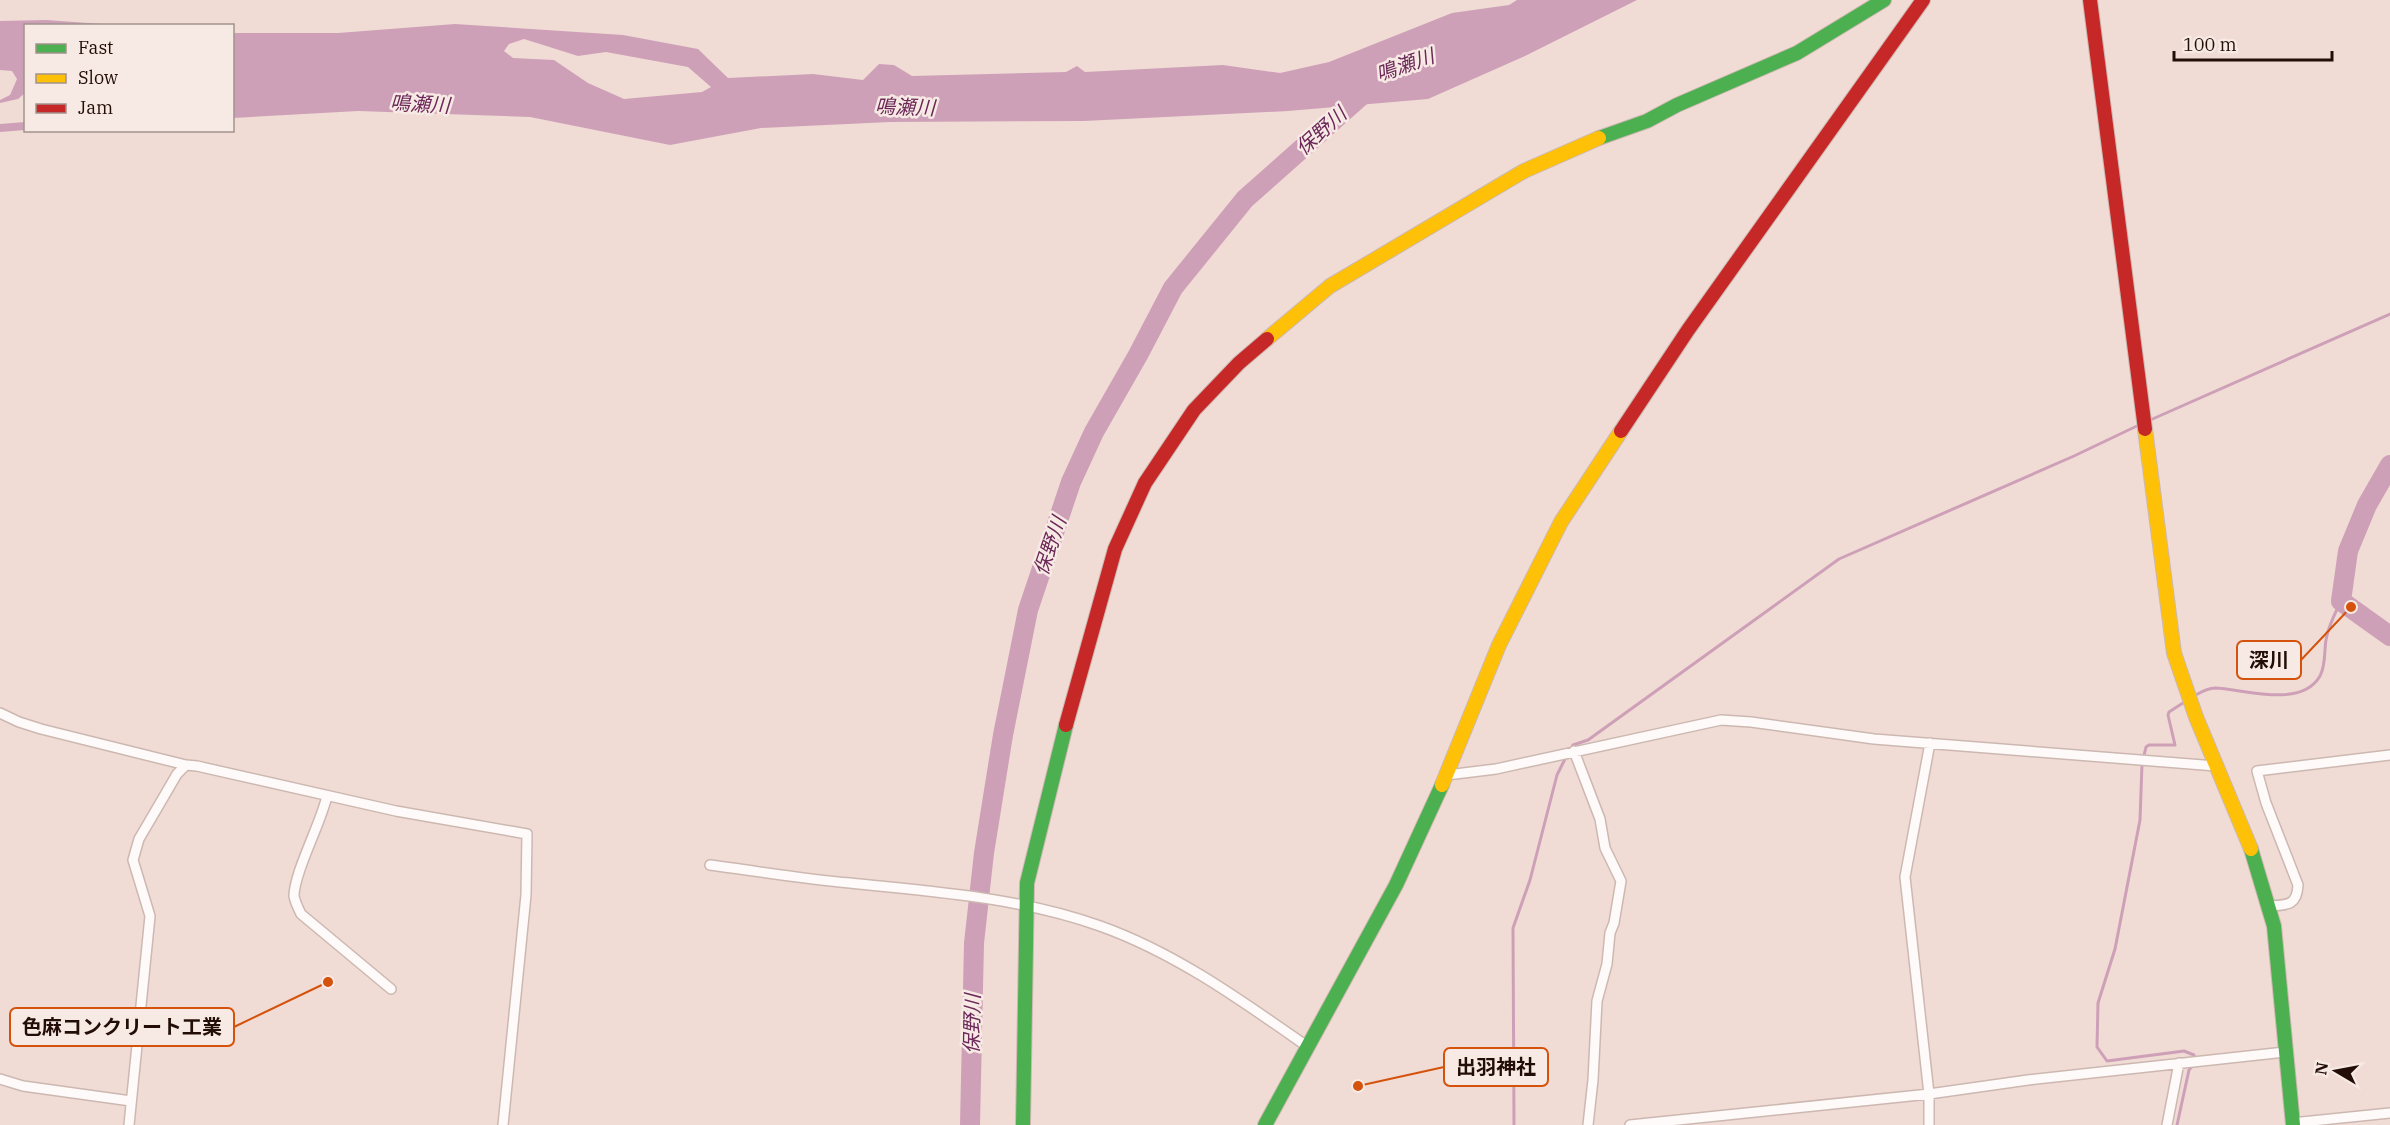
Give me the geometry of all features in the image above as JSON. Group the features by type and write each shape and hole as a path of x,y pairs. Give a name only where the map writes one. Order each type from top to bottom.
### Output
{"street":[{"path":"1023,1125 1027,884 1057,757 1115,549 1145,483 1194,410 1231,371 1330,286 1524,171 1586,143 1647,120 1797,53 1884,0"},
{"path":"1265,1125 1396,885 1447,775 1499,645 1561,522 1688,330 1923,0"},
{"path":"2090,0 2174,653 2192,706 2253,853 2269,906 2274,927 2293,1124 2390,1113"},
{"path":"1,715 41,729 186,765 396,811 527,834 526,895 503,1125"},
{"path":"1447,775 1496,769 1721,720 1874,739 2216,766"},
{"path":"1929,1125 1929,1094 1905,877 1930,743"},
{"path":"1574,751 1600,819 1605,848 1621,881 1614,923 1610,933 1609,956 1597,1001 1588,1125"},
{"path":"2269,906 2295,901 2298,885 2266,803 2257,771 2390,755"},
{"path":"129,1125 150,916 133,860 139,839 177,774 186,765"},
{"path":"327,796 299,874 294,894 296,903 301,914 391,989"},
{"path":"710,865 845,883 1007,900 1102,927 1205,976 1308,1047"},
{"path":"1630,1125 1929,1094 2182,1062 2285,1052"},
{"path":"2167,1125 2182,1062"},
{"path":"0,1078 23,1086 131,1101"}],"water":[{"name":"鳴瀬川","path":"1517,0 1637,0 1525,56 1428,99 1288,111 1084,121 890,122 761,128 670,145 530,117 358,111 234,118 234,33 338,33 455,24 623,35 698,49 728,78 813,74 863,80 879,64 894,65 912,76 1066,72 1077,66 1085,72 1223,65 1280,73 1329,62 1452,13 1509,5","holes":["524,39 578,56 606,52 688,67 711,87 702,92 624,99 588,83 554,60 513,58 504,51 509,44"]},
{"path":"46,20 102,24 24,24 24,94 18,99 0,103 0,100 10,95 17,79 12,71 0,70 0,21"},
{"path":"24,122 24,130 0,132 0,124"}],"waterway":[{"name":"保野川","path":"970,1125 974,943 984,853 1003,735 1028,610 1071,482 1094,432 1173,288 1245,199 1370,88"},
{"path":"2148,421 2390,314"},
{"path":"1571,749 1573,745 1588,740 1839,559 2139,425"},
{"path":"2390,465 2367,505 2348,551 2341,601 2390,636"},
{"path":"2194,696 2207,689 2215,688 2286,695 2300,692 2311,686 2322,672 2327,635 2341,601"},
{"path":"2177,1125 2189,1070 2194,1064 2194,1055 2184,1051 2107,1061 2097,1047 2098,1003 2115,949 2140,820 2142,764 2146,747 2175,745 2168,715 2186,701"},
{"path":"1514,1125 1513,928 1530,880 1557,775 1566,757"}],"traffic: fast":[{"path":"1599,138 1647,121 1677,105 1797,53 1884,0"},
{"path":"1023,1125 1027,883 1066,725"},
{"path":"1265,1125 1396,885 1442,785"},
{"path":"2251,849 2274,926 2293,1125"}],"traffic: slow":[{"path":"1267,339 1330,286 1524,171 1599,138"},
{"path":"2145,429 2174,653 2196,717 2251,849"},
{"path":"1442,785 1499,645 1561,522 1621,431"}],"traffic: jam":[{"path":"1621,431 1688,330 1923,0"},
{"path":"2090,0 2145,429"},
{"path":"1066,725 1115,549 1145,483 1194,410 1239,363 1267,339"}],"place":[{"name":"深川","path":"2351,607"},
{"name":"色麻コンクリート工業","path":"328,982"},
{"name":"出羽神社","path":"1358,1086"}]}
